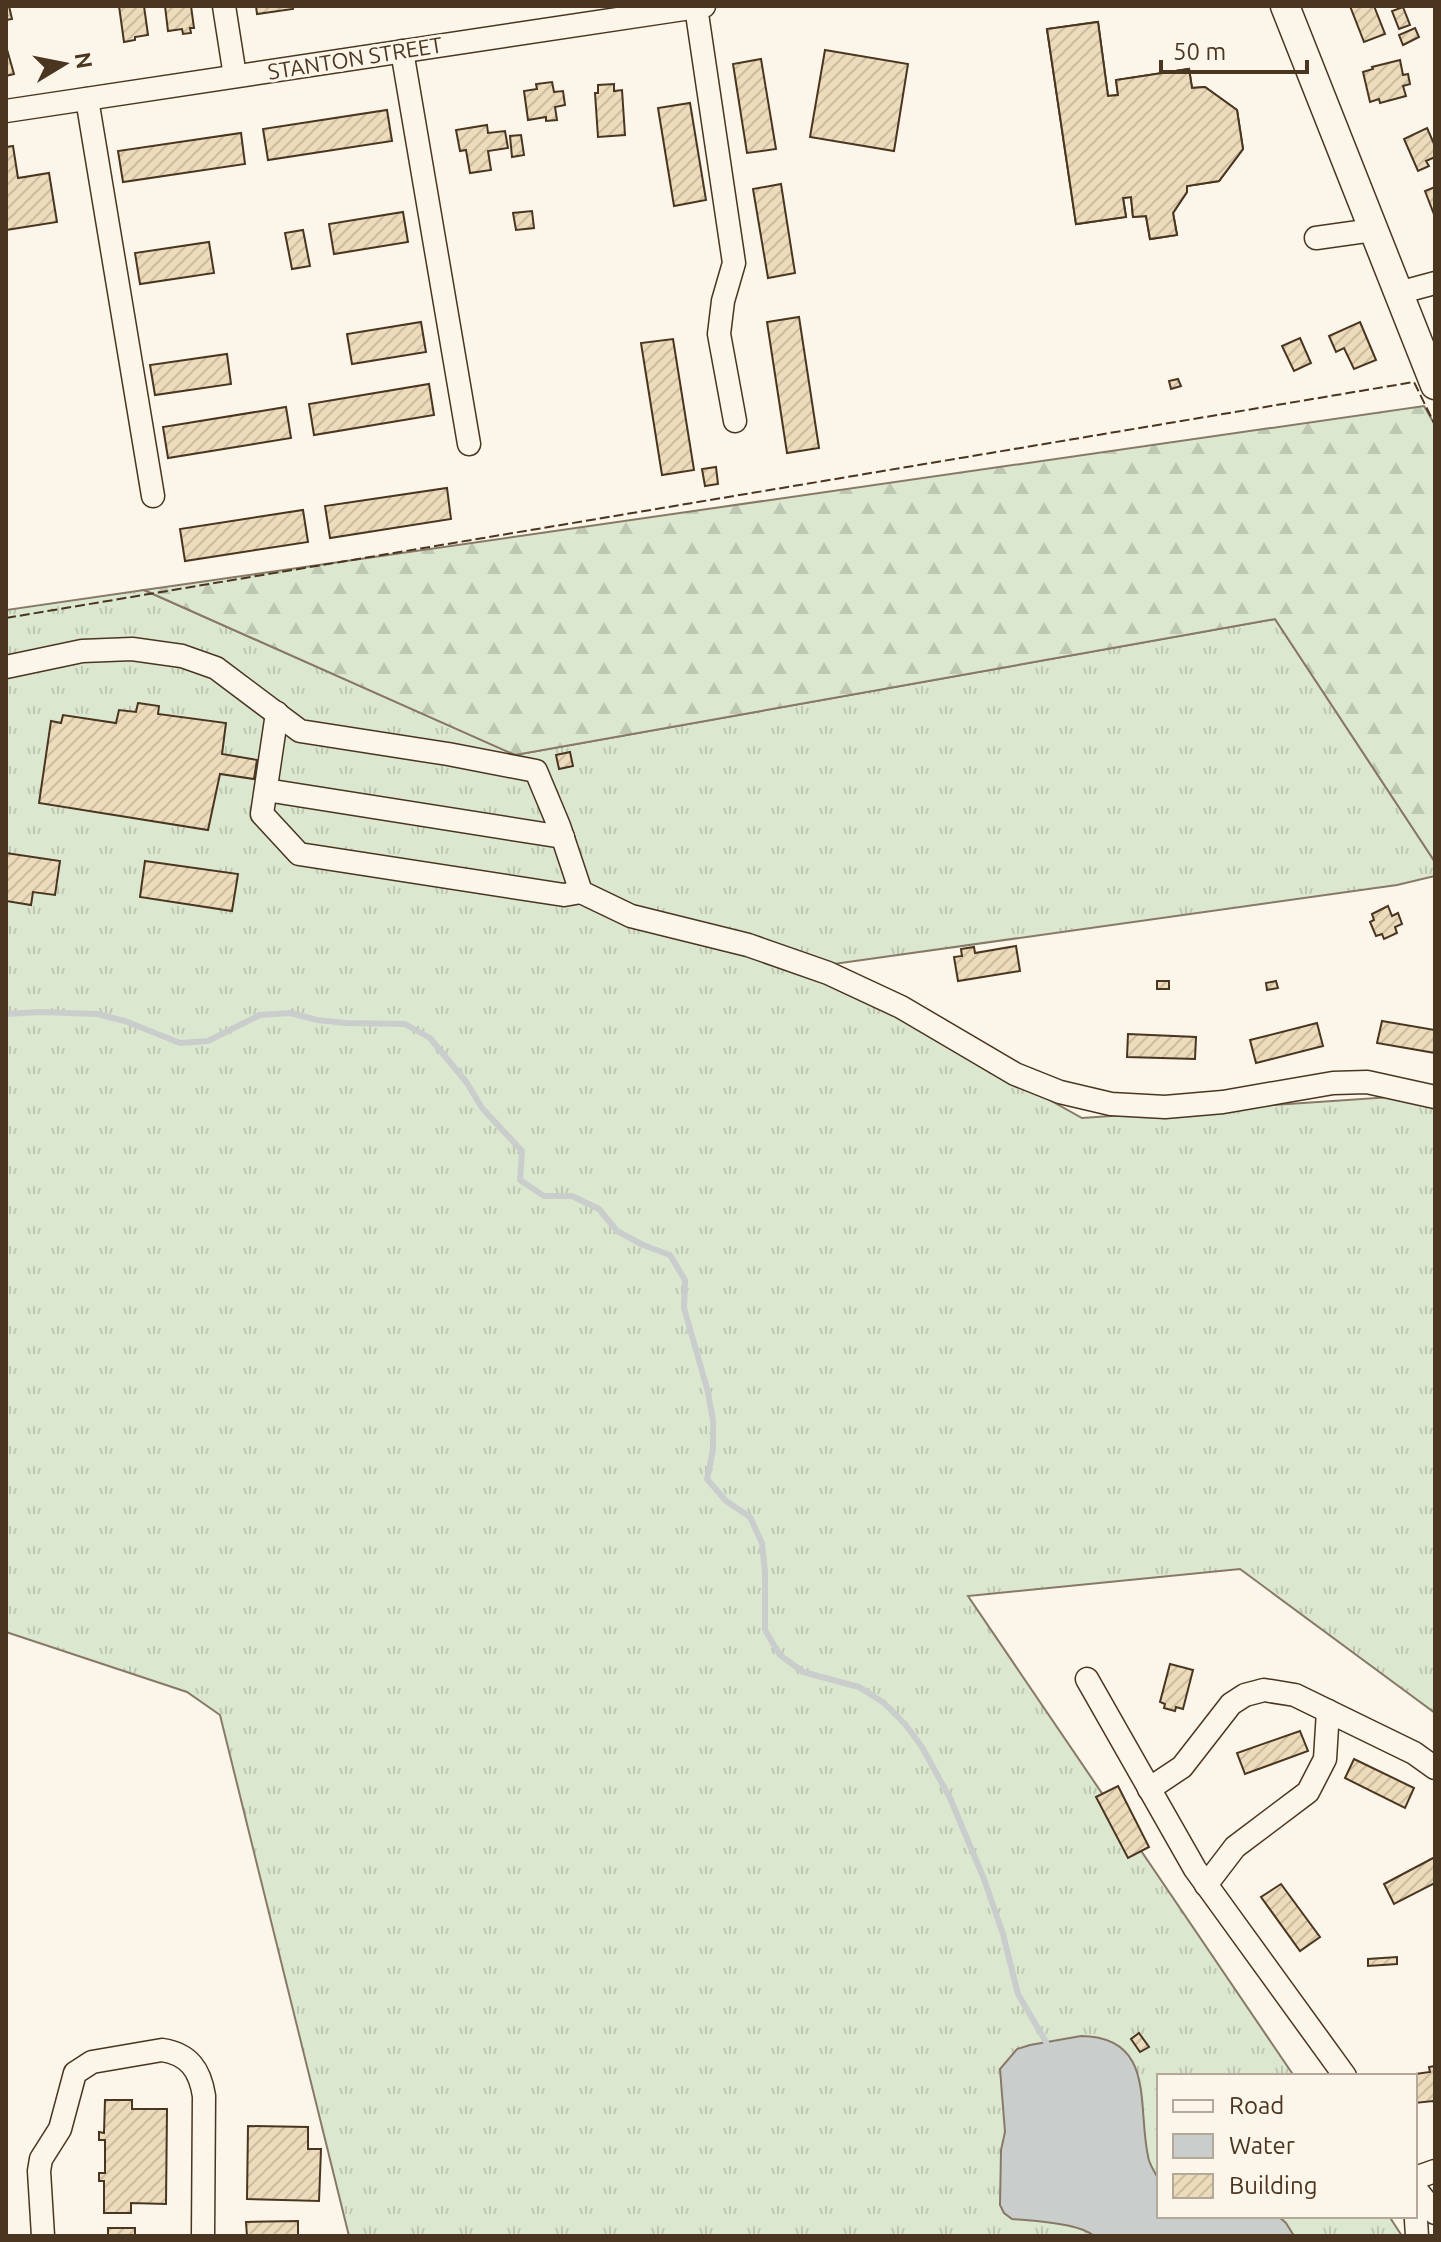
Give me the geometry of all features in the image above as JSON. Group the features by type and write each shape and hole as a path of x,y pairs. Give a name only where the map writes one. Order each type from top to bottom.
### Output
{"main road":[{"path":"1285,6 1435,385"}],"street":[{"path":"224,6 235,76"},
{"path":"700,7 734,263 723,301 719,334 735,421"},
{"name":"STANTON STREET","path":"6,111 700,7"},
{"path":"402,51 469,444"},
{"path":"87,99 153,496"},
{"path":"1316,238 1373,230"},
{"path":"1398,293 1435,283"},
{"path":"6,667 82,651 132,649 182,656 216,668 300,731 536,771 581,892"},
{"path":"277,713 262,814 299,854 564,895 581,892 623,912 748,945 828,973 901,1007 1015,1074 1060,1092 1111,1104 1165,1107 1223,1102 1333,1083 1367,1082 1435,1097"},
{"path":"266,790 563,837"},
{"path":"1087,1679 1195,1869 1344,2074"},
{"path":"1149,1789 1182,1767 1231,1704 1245,1695 1264,1690 1295,1695 1414,1753 1435,1768"},
{"path":"1206,1885 1235,1847 1308,1792 1325,1759 1328,1711"},
{"path":"43,2236 41,2159 60,2129 75,2073 92,2062 152,2050 171,2051 190,2061 202,2081 203,2236"},
{"path":"1417,2190 1435,2213"}],"green space":[{"path":"1424,406 1435,425 1435,862 1275,619 515,755 144,590"},
{"path":"144,590 515,755 1275,619 1435,862 1435,876 1397,885 812,967 1082,1118 1435,1094 1435,1713 1240,1569 968,1596 1293,2074 1157,2074 1157,2218 1390,2218 1402,2236 349,2236 220,1715 187,1692 6,1632 6,610"}],"water":[{"path":"1081,2036 1105,2039 1122,2048 1132,2061 1142,2096 1149,2159 1157,2178 1157,2218 1280,2218 1294,2236 1094,2236 1067,2225 1012,2219 1000,2205 1001,2150 1005,2132 1000,2069 1017,2049"}],"building":[{"path":"6,6 9,6 12,19 6,20"},
{"path":"119,6 144,6 148,35 124,42"},
{"path":"165,6 191,6 194,28 190,28 191,33 183,34 182,29 168,31"},
{"path":"256,6 293,6 293,9 257,14"},
{"path":"1350,6 1374,6 1385,34 1364,42"},
{"path":"1403,7 1410,25 1399,29 1392,11"},
{"path":"1098,22 1108,96 1118,95 1116,80 1189,69 1192,88 1205,87 1237,110 1243,149 1219,181 1187,186 1187,192 1173,213 1177,235 1150,239 1146,216 1133,217 1131,197 1123,198 1126,217 1076,224 1047,29","holes":["1119,103 1128,164 1117,166 1108,105"]},
{"path":"1098,22 1108,96 1118,95 1116,80 1189,69 1192,88 1205,87 1237,110 1243,149 1219,181 1187,186 1187,192 1173,213 1177,235 1150,239 1146,216 1133,217 1131,197 1123,198 1126,217 1076,224 1047,29"},
{"path":"1415,28 1419,37 1403,45 1399,35"},
{"path":"6,46 14,74 6,76"},
{"path":"825,50 908,64 894,151 810,137"},
{"path":"761,59 776,149 747,153 733,64"},
{"path":"1400,60 1403,75 1408,74 1410,84 1403,86 1406,96 1380,103 1379,99 1370,102 1363,72"},
{"path":"552,82 554,92 563,91 565,105 555,107 557,120 546,121 546,117 528,120 524,91 537,89 536,84"},
{"path":"614,84 614,91 622,90 625,135 598,137 595,93 598,93 598,85"},
{"path":"690,103 706,200 674,206 658,108"},
{"path":"387,110 392,141 268,160 263,129"},
{"path":"487,125 488,133 505,131 508,148 488,151 491,170 470,173 466,150 460,151 456,130"},
{"path":"1427,128 1435,146 1435,157 1426,161 1429,166 1418,171 1404,139"},
{"path":"241,133 245,164 123,182 118,151"},
{"path":"521,135 524,155 512,157 510,136"},
{"path":"13,146 18,178 49,173 57,222 6,230 6,147"},
{"path":"781,184 795,273 768,278 753,189"},
{"path":"1435,187 1435,217 1425,191"},
{"path":"532,211 534,228 516,230 513,213"},
{"path":"403,212 408,242 334,254 329,224"},
{"path":"303,230 310,266 292,269 285,233"},
{"path":"209,242 214,273 140,284 135,253"},
{"path":"799,317 819,448 787,453 767,322"},
{"path":"421,322 426,352 352,364 347,334"},
{"path":"1360,322 1376,360 1354,369 1344,348 1336,352 1329,336"},
{"path":"1300,338 1311,363 1294,371 1282,346"},
{"path":"673,339 694,470 662,475 641,343"},
{"path":"227,354 231,384 155,395 150,365"},
{"path":"1178,379 1181,386 1171,389 1169,381"},
{"path":"429,384 434,415 314,435 309,404"},
{"path":"286,407 291,438 168,458 163,427"},
{"path":"716,467 718,484 705,486 702,469"},
{"path":"447,488 451,519 330,538 325,506"},
{"path":"303,510 308,542 185,561 180,529"},
{"path":"138,703 159,706 158,714 226,723 222,754 257,760 254,779 220,774 208,830 39,803 51,721 61,723 63,715 116,723 119,710 136,712"},
{"path":"570,752 573,766 559,769 556,755"},
{"path":"6,853 60,861 55,895 33,892 31,905 6,901"},
{"path":"145,861 238,874 232,911 140,897"},
{"path":"1388,906 1392,916 1398,913 1402,924 1395,927 1397,933 1384,939 1382,934 1376,936 1370,922 1374,920 1372,914"},
{"path":"1016,946 1020,971 958,981 954,957 962,956 961,949 974,947 975,953"},
{"path":"1157,981 1169,981 1169,989 1157,989"},
{"path":"1276,981 1278,988 1267,990 1266,983"},
{"path":"1382,1021 1435,1030 1435,1053 1377,1043"},
{"path":"1317,1023 1323,1046 1256,1063 1250,1040"},
{"path":"1128,1034 1196,1037 1195,1059 1127,1057"},
{"path":"1170,1664 1193,1670 1183,1709 1176,1707 1175,1711 1164,1708 1165,1704 1160,1702"},
{"path":"1300,1731 1308,1751 1245,1774 1237,1753"},
{"path":"1354,1759 1414,1788 1405,1808 1345,1778"},
{"path":"1118,1786 1149,1847 1128,1858 1096,1797"},
{"path":"1435,1857 1435,1883 1394,1904 1384,1884"},
{"path":"1281,1884 1320,1937 1300,1951 1261,1897"},
{"path":"1397,1957 1397,1964 1368,1966 1368,1959"},
{"path":"1139,2033 1149,2047 1140,2052 1131,2039"},
{"path":"1435,2066 1435,2104 1433,2101 1417,2103 1416,2074 1430,2072 1429,2067"},
{"path":"105,2100 132,2100 132,2109 167,2109 166,2204 131,2203 131,2213 104,2213 104,2181 99,2181 99,2173 105,2173 105,2140 99,2140 99,2132 104,2133"},
{"path":"248,2126 308,2127 308,2149 321,2149 319,2201 247,2199"},
{"path":"298,2221 298,2236 247,2236 246,2222"},
{"path":"108,2228 135,2228 135,2236 108,2236"}],"waterway":[{"path":"6,1014 97,1014 125,1021 180,1043 208,1041 260,1015 290,1013 346,1023 405,1024 430,1038 467,1083 482,1108 522,1151 520,1180 544,1196 572,1196 599,1209 617,1231 670,1255 685,1280 684,1308 713,1421 713,1450 707,1479 726,1501 750,1517 762,1543 765,1630 780,1655 803,1672 859,1687 884,1703 922,1747 950,1798 984,1879 1003,1934 1018,1994 1046,2042"}],"fence":[{"path":"6,618 1414,382 1435,425"}]}
